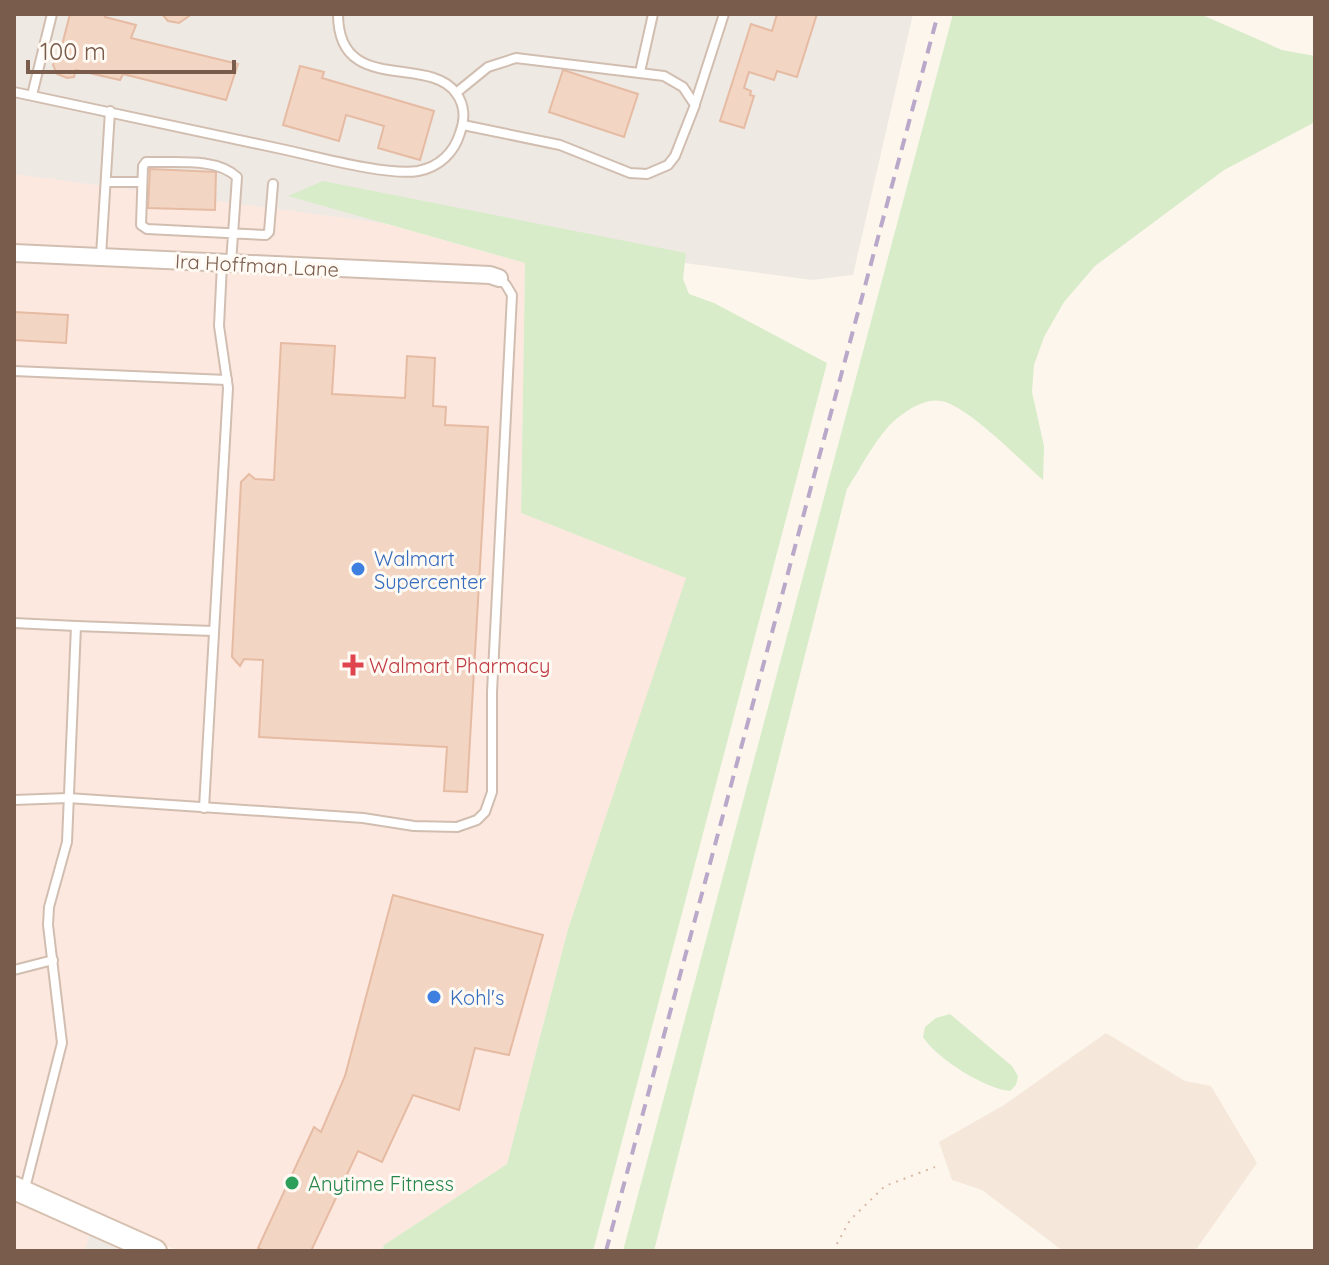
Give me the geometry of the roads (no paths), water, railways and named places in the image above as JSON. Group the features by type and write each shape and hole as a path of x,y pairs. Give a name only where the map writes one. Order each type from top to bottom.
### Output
{"street":[{"name":"Ira Hoffman Lane","path":"14,253 490,275 499,278"},
{"path":"19,1193 155,1251"}],"lane":[{"path":"32,95 52,14"},
{"path":"14,92 331,160 403,172 418,171 442,161 452,150 463,125 462,103 456,93 436,78 379,70 366,65 344,42 338,14"},
{"path":"640,72 653,14"},
{"path":"463,125 560,145 630,173 658,171 675,156 724,14"},
{"path":"456,93 488,67 516,58 664,76 675,81 691,96 695,105"},
{"path":"101,256 110,111"},
{"path":"204,808 227,380 219,326 226,264 233,234 237,177 230,170 216,165 146,162 143,166 141,225 147,229 233,234 266,235 269,232 273,184"},
{"path":"106,182 142,182"},
{"path":"14,800 68,798 363,818 414,826 457,827 477,820 485,812 492,792 492,692 512,295 499,278"},
{"path":"14,371 227,380"},
{"path":"14,623 213,631"},
{"path":"19,1193 62,1043 48,925 49,907 67,842 76,626"},
{"path":"14,970 53,960"}],"railway":[{"path":"606,1251 938,14"}],"place":[{"name":"Walmart Supercenter","path":"358,569"},
{"name":"Walmart Pharmacy","path":"353,665"},
{"name":"Kohl's","path":"434,997"},
{"name":"Anytime Fitness","path":"292,1183"}]}
